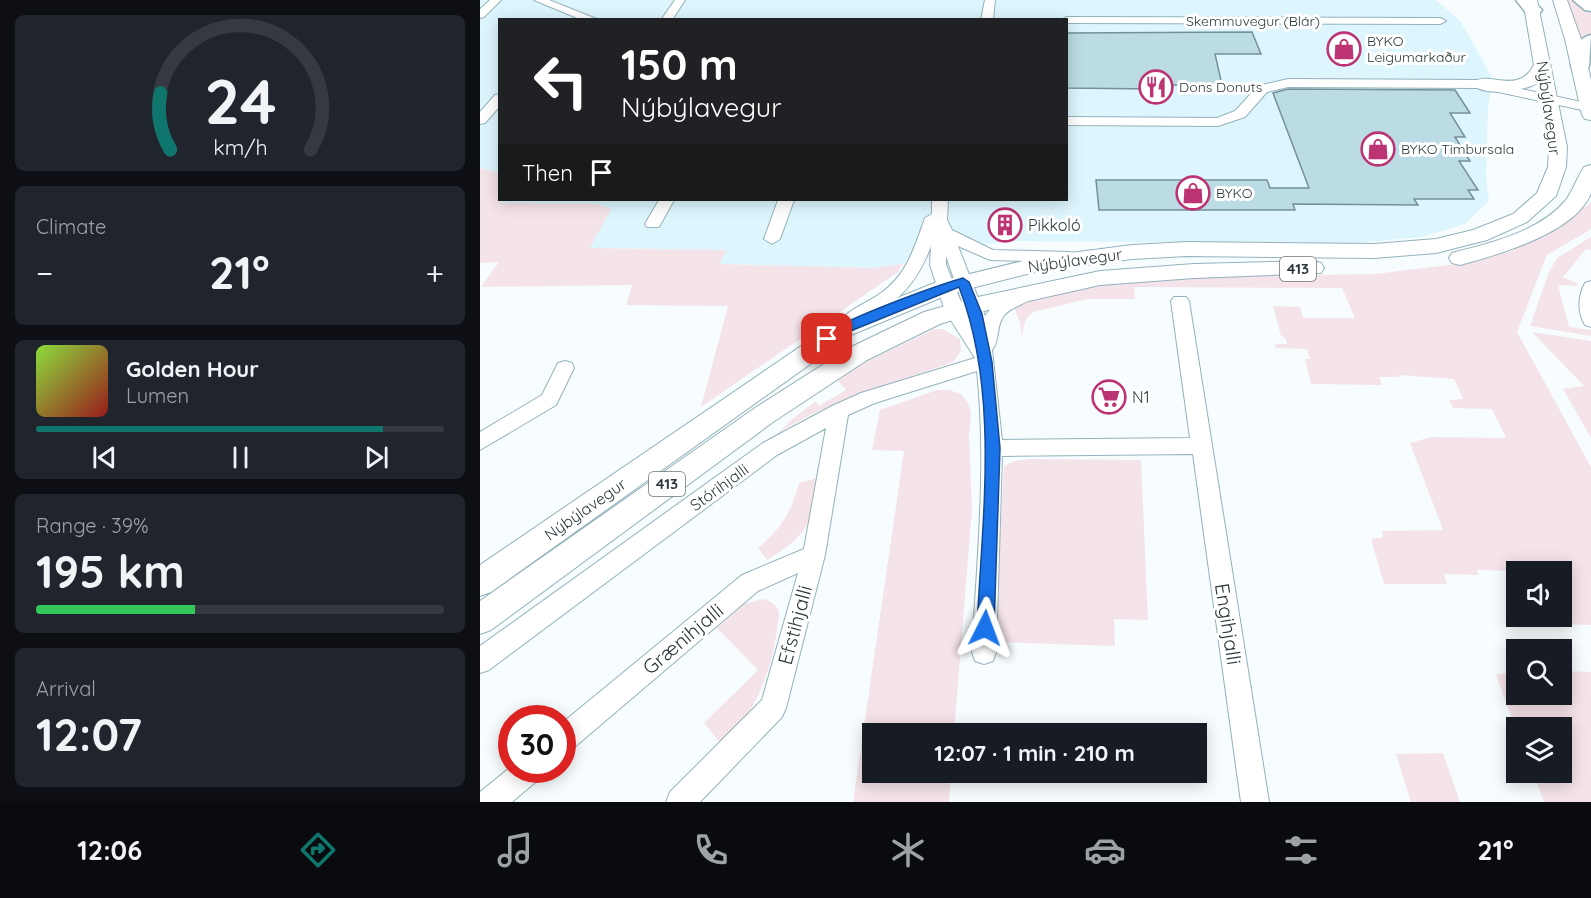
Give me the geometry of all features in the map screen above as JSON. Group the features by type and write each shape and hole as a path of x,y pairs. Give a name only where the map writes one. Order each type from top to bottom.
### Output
{"highway":[{"path":"1581,0 1591,6"},
{"path":"1582,40 1588,98"}],"main road":[{"path":"1556,0 1582,40"},
{"name":"Nýbýlavegur","path":"480,582 843,329 954,285 1029,266 1084,257 1187,249 1374,251 1436,246 1480,235 1520,218 1546,196 1555,174 1558,147 1529,3"},
{"path":"1480,84 1502,87 1528,82 1538,76 1543,64"},
{"name":"Nýbýlavegur","path":"480,618 764,414 858,354 932,318 1028,293 1100,278 1194,271 1382,266 1458,258 1513,244 1548,224 1578,199 1591,171"}],"street":[{"path":"480,15 496,0"},
{"path":"539,0 575,16 586,4"},
{"path":"667,18 680,0"},
{"path":"987,18 990,0"},
{"name":"Skemmuvegur (Blár)","path":"1068,20 1440,21"},
{"path":"1068,121 1218,122 1240,114 1259,92 1281,84 1480,84 1551,105"},
{"path":"1459,84 1551,105 1588,98"},
{"path":"480,120 498,100"},
{"path":"653,224 665,201"},
{"path":"772,239 786,201"},
{"path":"940,201 942,227 938,265 954,285 985,362"},
{"path":"843,329 856,315 889,297 913,271 940,201"},
{"path":"942,227 990,255 1084,257"},
{"path":"1591,287 1587,307 1591,321"},
{"name":"Nýbýlavegur","path":"984,652 993,448 985,362 988,330 995,313 1012,300 1028,293"},
{"name":"Engihjalli","path":"1180,301 1255,802"},
{"name":"Stórihjalli","path":"480,661 770,449 839,411 868,399 985,362"},
{"path":"480,442 549,400 565,368"},
{"name":"Efstihjalli","path":"680,802 773,708 814,555 839,411"},
{"path":"993,448 1201,446"},
{"name":"Grænihjalli","path":"576,729 750,583 814,555"},
{"path":"490,802 513,783"}],"shaded area":[{"path":"480,0 1436,0 1461,22 1493,79 1488,107 1486,178 1489,201 1465,224 1422,237 1347,244 1003,241 903,264 874,268 720,264 726,250 589,248 610,209 597,204 499,203 500,201 1068,201 1068,18 498,18 498,173 480,168"},
{"path":"1566,0 1591,12 1591,37 1581,42"},
{"path":"480,168 498,173 498,201 500,203 597,204 611,209 590,248 726,250 720,264 874,268 903,264 898,272 701,407 728,306 626,305 632,285 481,287 499,262 480,263"},
{"path":"1591,202 1591,229 1547,255 1517,332 1591,467 1591,625 1572,624 1572,561 1506,561 1506,571 1477,570 1479,575 1444,574 1447,584 1384,584 1371,539 1381,538 1382,531 1443,530 1410,443 1431,437 1506,438 1492,409 1453,408 1449,400 1463,399 1454,379 1399,375 1399,377 1379,377 1382,385 1311,384 1305,359 1310,359 1307,349 1276,348 1275,344 1287,344 1285,337 1281,336 1273,306 1300,307 1303,318 1355,318 1342,288 1134,287 1135,299 1087,299 1033,312 1025,324 1022,338 1020,323 1014,307 1024,300 1111,282 1233,276 1375,274 1473,262 1512,251 1573,216"},
{"path":"1591,237 1591,250 1586,249 1563,277 1578,284 1577,286 1558,285 1569,327 1591,330 1591,336 1530,326 1549,272 1557,258"},
{"path":"935,329 943,329 960,339 961,351 953,362 862,393 818,411 776,435 816,401 819,406 846,390 838,381 855,367"},
{"path":"1532,332 1591,341 1591,438 1563,389 1584,386"},
{"path":"937,390 949,390 961,394 968,403 971,413 969,436 972,509 955,723 864,723 904,451 872,450 880,410"},
{"path":"1031,459 1141,460 1148,620 1114,619 1115,646 994,642 1004,466 1014,461"},
{"path":"816,478 813,507 805,527 791,544 767,560 758,548 773,534 784,519 799,483"},
{"path":"763,599 776,606 779,614 769,668 759,694 746,717 736,730 720,743 704,723 758,670 717,628 744,604"},
{"path":"1572,671 1591,672 1591,802 1544,802 1537,783 1572,783 1572,717 1512,717 1507,705 1572,705"},
{"path":"1506,673 1506,702 1496,675"},
{"path":"862,740 862,783 950,783 949,802 853,802"},
{"path":"1443,753 1460,802 1411,802 1396,754"}],"building":[{"path":"1252,32 1261,54 1215,54 1222,85 1154,85 1155,89 1068,88 1068,33"},
{"name":"BYKO Timbursala","path":"1288,89 1455,90 1470,113 1450,113 1465,137 1455,137 1470,161 1459,161 1478,190 1468,190 1474,199 1414,199 1418,205 1293,204 1295,210 1099,210 1096,180 1267,180 1270,188 1309,188 1273,93"}],"place":[{"name":"BYKO Leigumarkaður","path":"1344,49"},
{"name":"Dons Donuts","path":"1156,87"},
{"name":"BYKO Timbursala","path":"1378,149"},
{"name":"BYKO","path":"1193,193"},
{"name":"Pikkoló","path":"1005,225"},
{"name":"N1","path":"1109,397"}],"route":[{"path":"827,339 843,329 945,287 963,282 976,314 985,362 993,448 985,628"}]}
